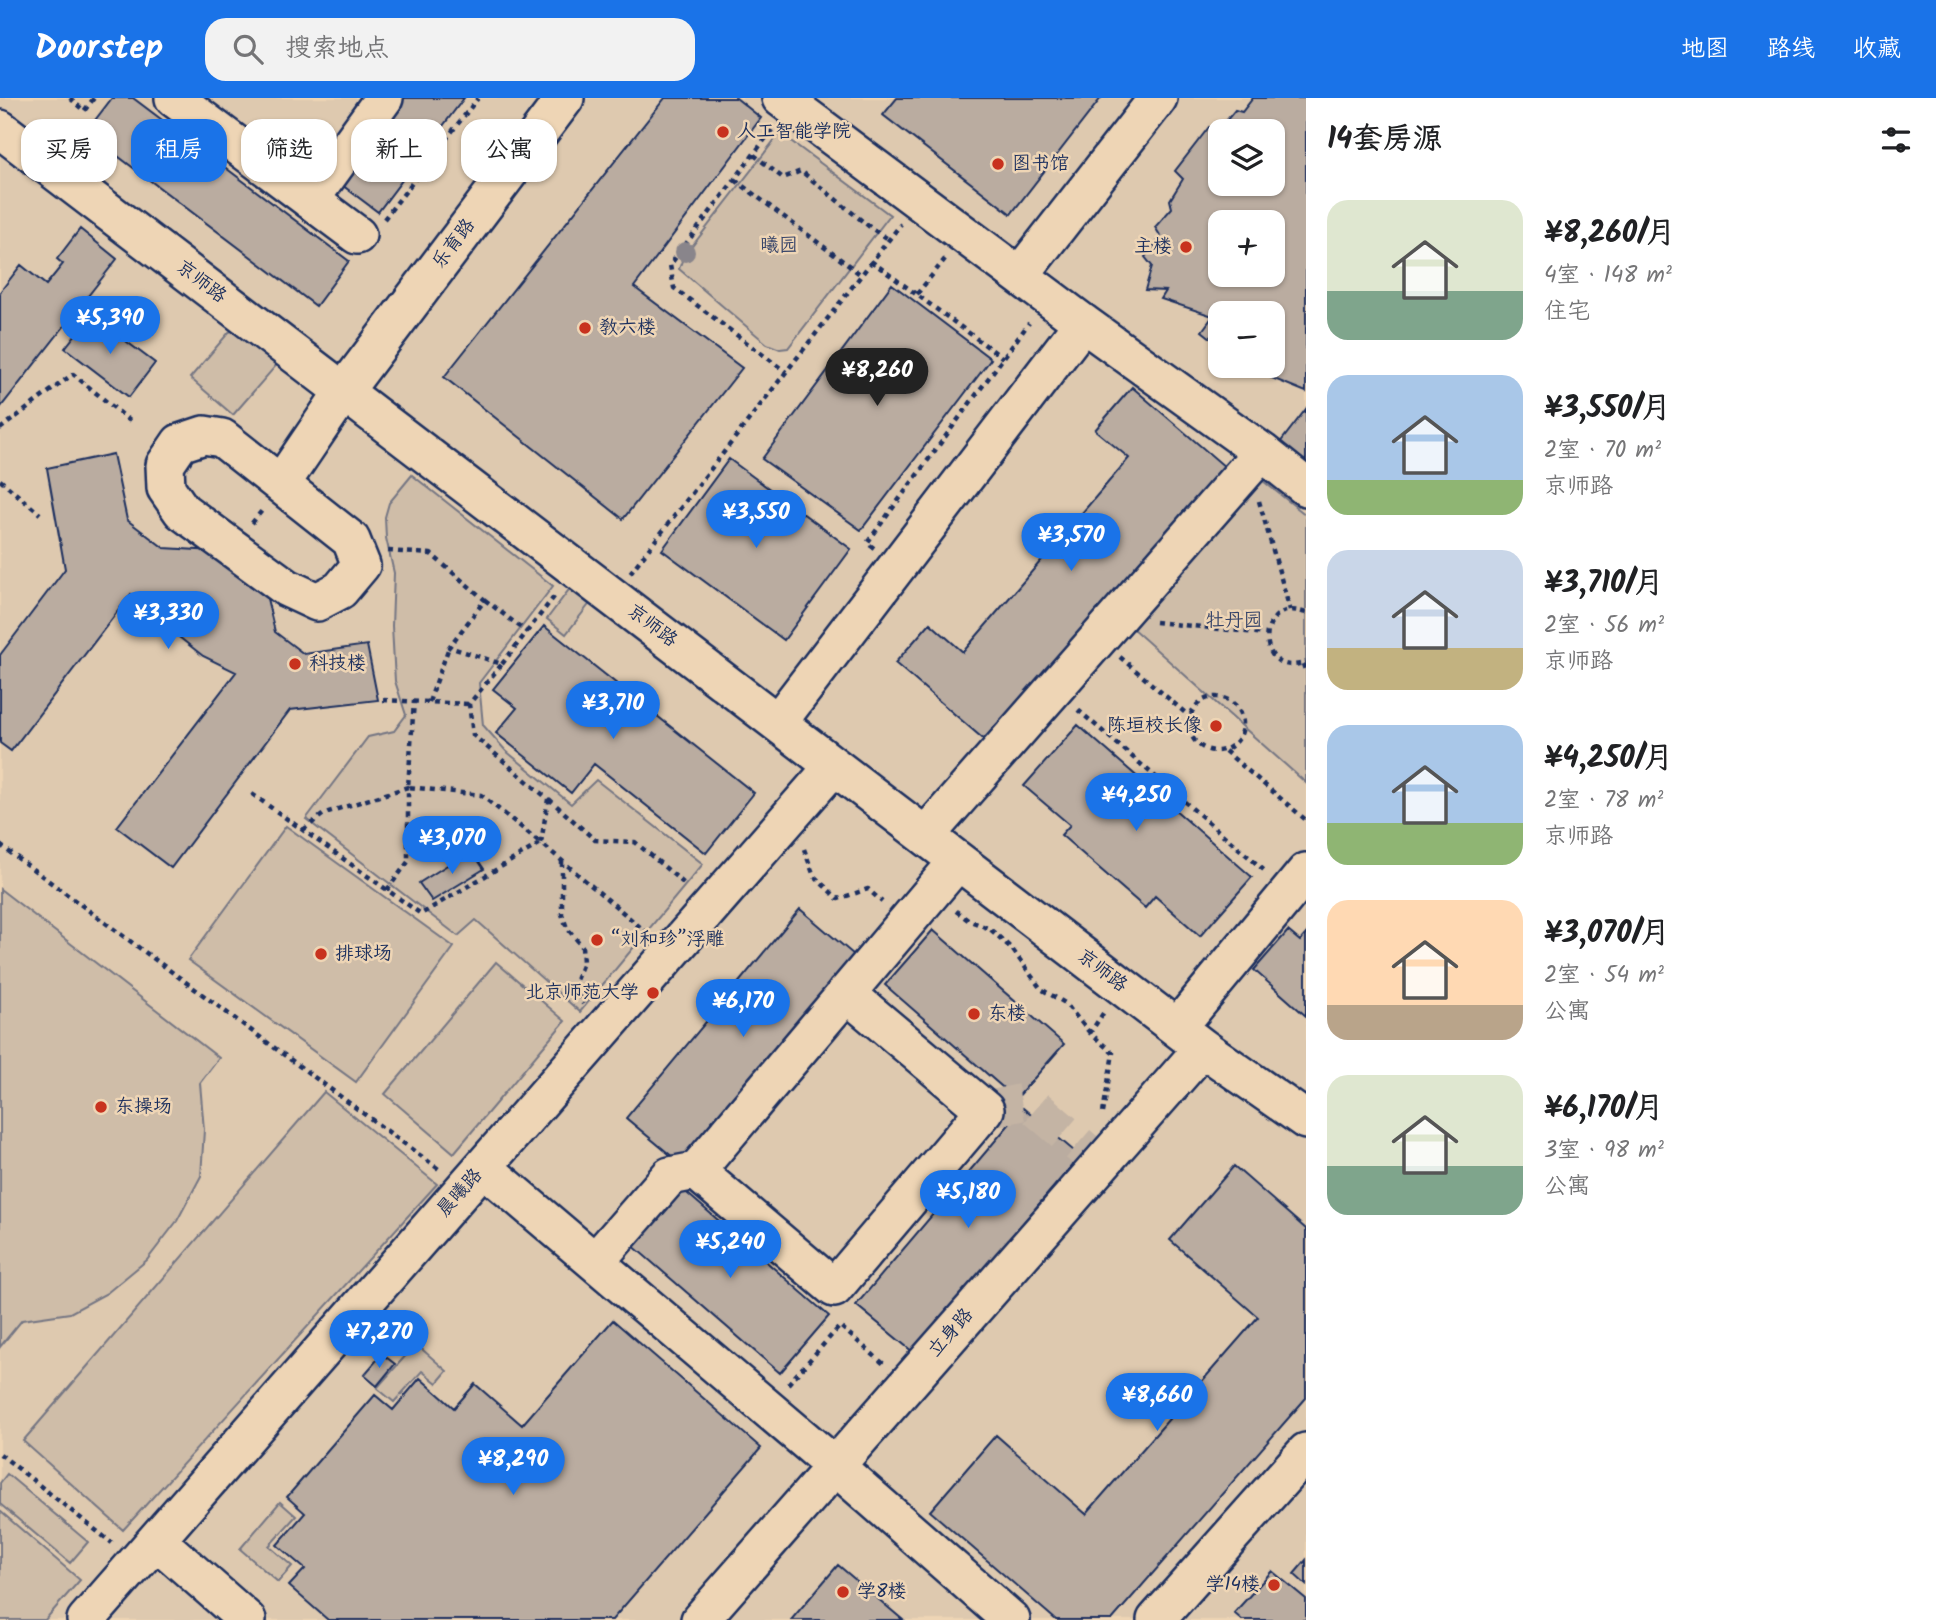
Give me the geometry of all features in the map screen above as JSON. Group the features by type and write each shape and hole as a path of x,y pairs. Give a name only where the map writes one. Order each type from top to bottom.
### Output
{"street":[{"path":"174,98 217,111 310,200 357,235"},
{"path":"310,200 384,98"},
{"name":"乐育路","path":"281,484 344,391 565,98"},
{"path":"1034,286 1158,98"},
{"path":"786,102 1083,323 1256,459 1306,487"},
{"name":"京师路","path":"0,129 1190,1038 1306,1120"},
{"path":"778,722 1083,323"},
{"path":"204,435 222,438 281,484 351,540 361,565 340,590 317,602 287,588 182,511 166,488 165,465 180,443 204,435"},
{"path":"926,835 1256,459"},
{"name":"晨曦路","path":"86,1620 834,766"},
{"path":"595,1262 670,1176 696,1171 958,861"},
{"name":"立身路","path":"700,1620 834,1465 1190,1038 1298,882"},
{"path":"696,1171 834,1288 985,1110 846,993"},
{"path":"474,1177 595,1262 834,1465 997,1616"},
{"path":"1156,1620 1306,1452"},
{"path":"146,1551 247,1620"}],"path":[{"path":"70,98 84,111 94,98"},
{"path":"357,235 380,225 478,98"},
{"path":"786,102 754,155 670,265 674,288 786,372"},
{"path":"754,155 783,178 801,171 871,228 890,240"},
{"path":"734,180 860,274"},
{"path":"612,596 860,274 890,240 918,199"},
{"path":"917,294 965,234"},
{"path":"872,261 1003,358"},
{"path":"867,543 1003,358 1034,286"},
{"path":"0,429 73,374 130,421"},
{"path":"1256,459 1290,610"},
{"path":"0,480 40,514"},
{"path":"234,549 281,484"},
{"path":"378,551 431,554 527,632"},
{"path":"576,568 469,704 473,735 595,840 635,842 711,907"},
{"path":"429,702 449,647 485,600"},
{"path":"1306,613 1290,610 1274,618 1266,634 1270,652 1276,659 1284,663 1304,663 1306,673"},
{"path":"1107,628 1266,634"},
{"path":"1107,628 1190,717"},
{"path":"449,647 502,664"},
{"path":"1054,689 1298,882"},
{"path":"1225,751 1239,739 1243,731 1243,721 1236,705 1221,697 1212,697 1196,705 1190,717 1189,730 1198,746 1206,750 1225,751 1306,820"},
{"path":"383,701 469,704"},
{"path":"387,890 408,862 408,787 414,702"},
{"path":"303,830 325,813 408,787 481,795 670,953"},
{"path":"252,794 421,914 541,843"},
{"path":"541,843 548,799"},
{"path":"792,815 814,876 838,899 868,889 905,923"},
{"path":"0,845 474,1177"},
{"path":"562,861 562,914 567,928 582,946 583,963 576,980 580,1000 604,1029"},
{"path":"933,890 960,915 990,929 1012,948 1041,989 1065,1003 1113,1053 1102,1119"},
{"path":"1090,1032 1122,986"},
{"path":"766,1408 840,1326 890,1368"},
{"path":"0,1454 146,1551"}],"shaded area":[{"name":"北京师范大学","path":"0,98 1306,98 1306,1620 0,1620"}],"green space":[{"name":"曦园","path":"780,133 890,215 788,348 780,349 767,344 679,269 683,258"},
{"path":"238,329 280,361 233,415 190,378 229,332"},
{"path":"412,475 553,586 479,683 483,725 506,751 571,804 596,780 703,864 580,1012 476,920 458,936 306,819 368,737 394,731 406,715 395,681 392,626 394,573 386,538 385,517 389,503"},
{"name":"牡丹园","path":"1263,481 1306,515 1306,783 1132,628"},
{"path":"571,587 591,602 566,634 547,619"},
{"name":"排球场","path":"286,826 454,947 356,1082 188,960"},
{"name":"东操场","path":"0,889 219,1058 200,1083 204,1130 201,1176 177,1221 147,1260 107,1293 70,1313 22,1320 0,1347"},
{"path":"496,962 565,1021 454,1153 385,1094"},
{"path":"324,1092 437,1184 123,1530 23,1441"},
{"path":"416,1344 447,1371 437,1383 422,1371 394,1402 377,1388"},
{"path":"7,1474 88,1542 70,1563 0,1504 0,1483"},
{"path":"280,1502 296,1516 269,1546 292,1566 278,1582 240,1549"},
{"path":"0,1511 80,1580 45,1620 0,1620"}],"building":[{"path":"112,98 133,98 161,119 131,119 131,166 117,155 117,119 96,119"},
{"path":"402,98 464,98 447,121 386,119"},
{"name":"教六楼","path":"665,98 736,98 761,118 634,287 742,368 623,519 444,377"},
{"name":"图书馆","path":"897,98 1101,98 1011,214 883,115"},
{"name":"主楼","path":"1253,98 1306,98 1306,392 1272,378 1285,378 1285,301 1208,301 1208,314 1161,299 1166,291 1145,290 1152,266 1145,257 1161,237 1155,227 1172,208 1170,200 1183,179 1175,171 1208,128 1208,196 1285,196 1285,119 1228,119 1235,110 1242,112"},
{"path":"351,165 351,182 401,182 378,212 338,182"},
{"path":"227,169 349,261 316,306 152,182 227,182"},
{"path":"80,229 117,259 0,408 0,292 21,265 46,285 63,264 57,259"},
{"path":"892,284 991,359 861,530 762,459"},
{"path":"91,315 155,363 129,397 65,348"},
{"name":"主楼","path":"1208,323 1208,336 1202,331"},
{"path":"1132,387 1225,467 988,743 895,663 930,623 963,652 1129,458 1095,430"},
{"path":"1306,409 1306,472 1276,448"},
{"name":"科技楼","path":"113,454 127,520 164,548 215,551 265,590 275,632 304,654 367,645 378,700 290,710 171,868 117,827 236,672 203,656 131,594 11,751 0,743 0,655 65,569 47,468"},
{"path":"729,459 851,549 784,640 662,550"},
{"path":"544,626 754,793 706,853 594,764 571,793 496,733 517,708 493,689"},
{"path":"1078,725 1252,877 1200,936 1155,896 1145,908 1061,835 1070,825 1024,786"},
{"path":"471,850 484,869 432,901 419,883"},
{"path":"800,909 860,960 686,1168 626,1118"},
{"name":"东楼","path":"933,930 1064,1044 1016,1099 885,985"},
{"path":"1288,931 1300,941 1306,934 1306,1016 1254,970"},
{"path":"1023,1108 1080,1156 913,1352 856,1305"},
{"path":"1234,1166 1306,1229 1306,1398 1112,1620 1056,1620 930,1511 996,1435 1086,1514 1258,1317 1170,1240"},
{"path":"681,1188 829,1316 780,1373 632,1245"},
{"path":"613,1320 761,1448 612,1620 328,1620 289,1586 305,1569 277,1545 305,1513 287,1497 375,1395 393,1410 420,1378 454,1408 475,1384 522,1425"},
{"path":"382,1354 395,1364 377,1386 364,1375"},
{"path":"1306,1560 1306,1585 1294,1574"},
{"name":"学8楼","path":"838,1565 903,1620 791,1620"},
{"name":"学14楼","path":"1272,1571 1306,1599 1306,1620 1242,1620 1234,1613"}],"tunnel":[{"path":"985,1110 1028,1101 1100,1163"}],"place":[{"name":"人工智能学院","path":"723,132"},
{"name":"图书馆","path":"998,164"},
{"name":"主楼","path":"1186,247"},
{"name":"教六楼","path":"585,328"},
{"name":"科技楼","path":"295,664"},
{"name":"陈垣校长像","path":"1216,726"},
{"name":"“刘和珍”浮雕","path":"597,940"},
{"name":"排球场","path":"321,954"},
{"name":"北京师范大学","path":"653,993"},
{"name":"东楼","path":"974,1014"},
{"name":"东操场","path":"101,1107"},
{"name":"学14楼","path":"1274,1585"},
{"name":"学8楼","path":"843,1592"}]}
